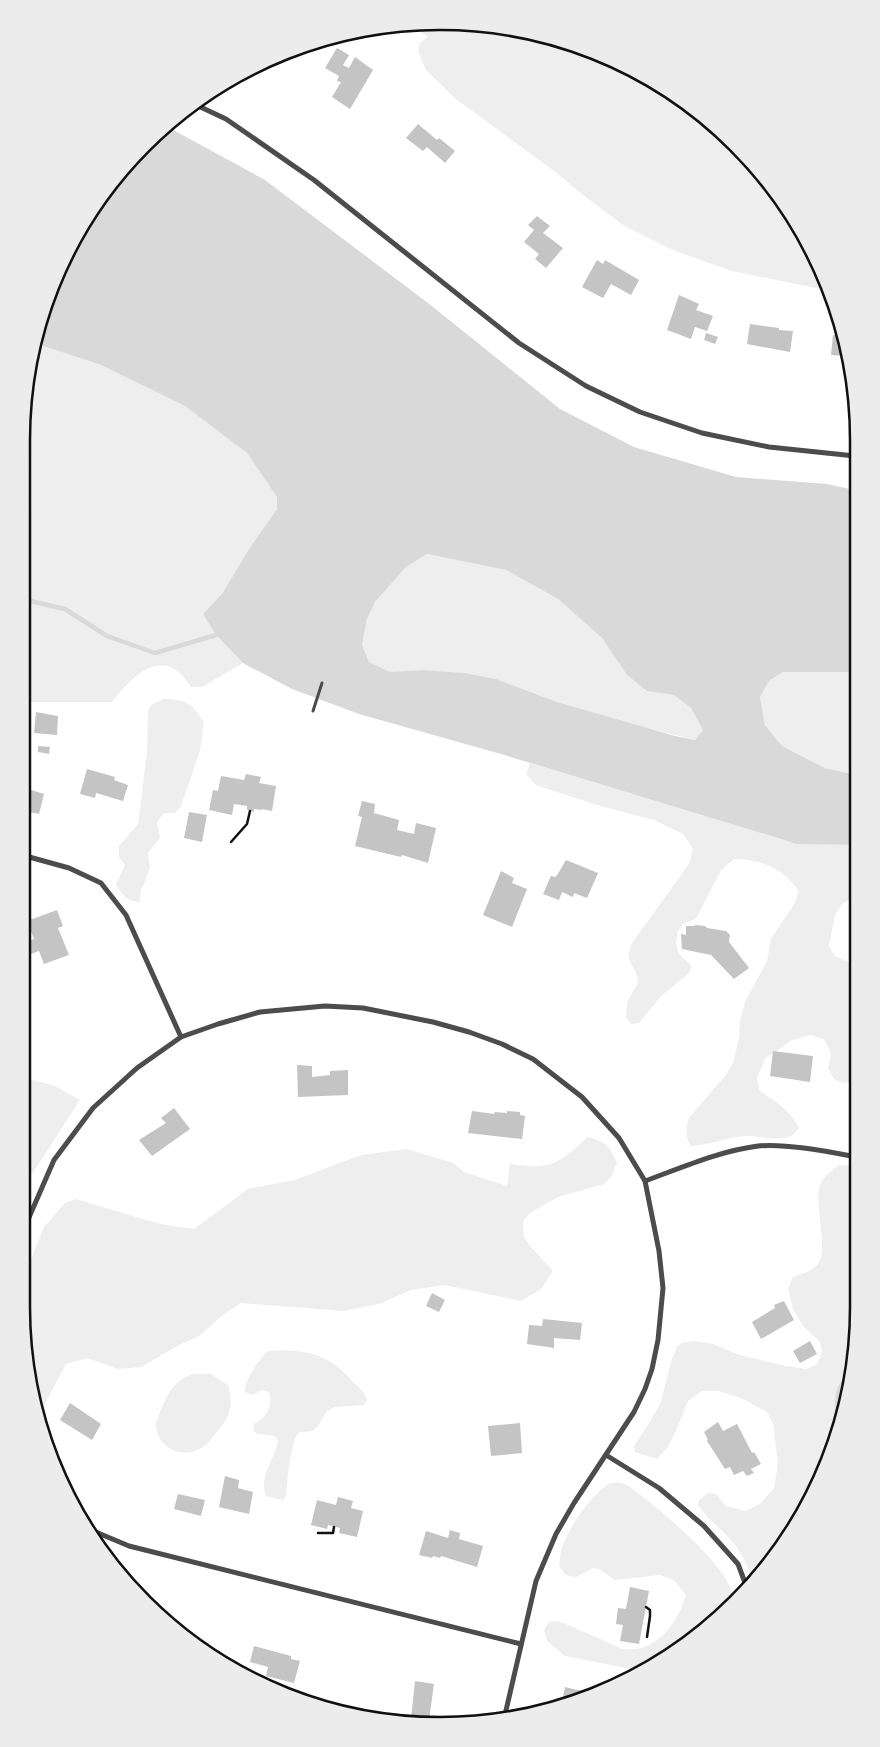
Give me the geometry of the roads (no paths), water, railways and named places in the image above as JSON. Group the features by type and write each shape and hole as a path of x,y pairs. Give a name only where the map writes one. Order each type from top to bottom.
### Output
{"street":[{"path":"201,107 226,119 314,180 519,343 586,386 640,412 702,433 770,447 850,455"},
{"path":"30,857 69,868 101,883 126,915 181,1037"},
{"path":"30,1217 54,1160 93,1108 137,1068 181,1037 260,1012 325,1006 363,1008 433,1022 502,1044 533,1059 582,1097 619,1138 645,1181 659,1251 663,1288 658,1340 652,1369 634,1412 574,1503 556,1534 536,1581 506,1711"},
{"path":"645,1181 727,1152 760,1146 850,1156"},
{"path":"606,1455 659,1488 704,1526 738,1564 744,1581"},
{"path":"98,1533 128,1546 521,1644"}],"lane":[{"path":"313,711 322,683"}],"waterway":[{"path":"30,601 65,609 107,636 155,653 216,635 219,631"}]}
